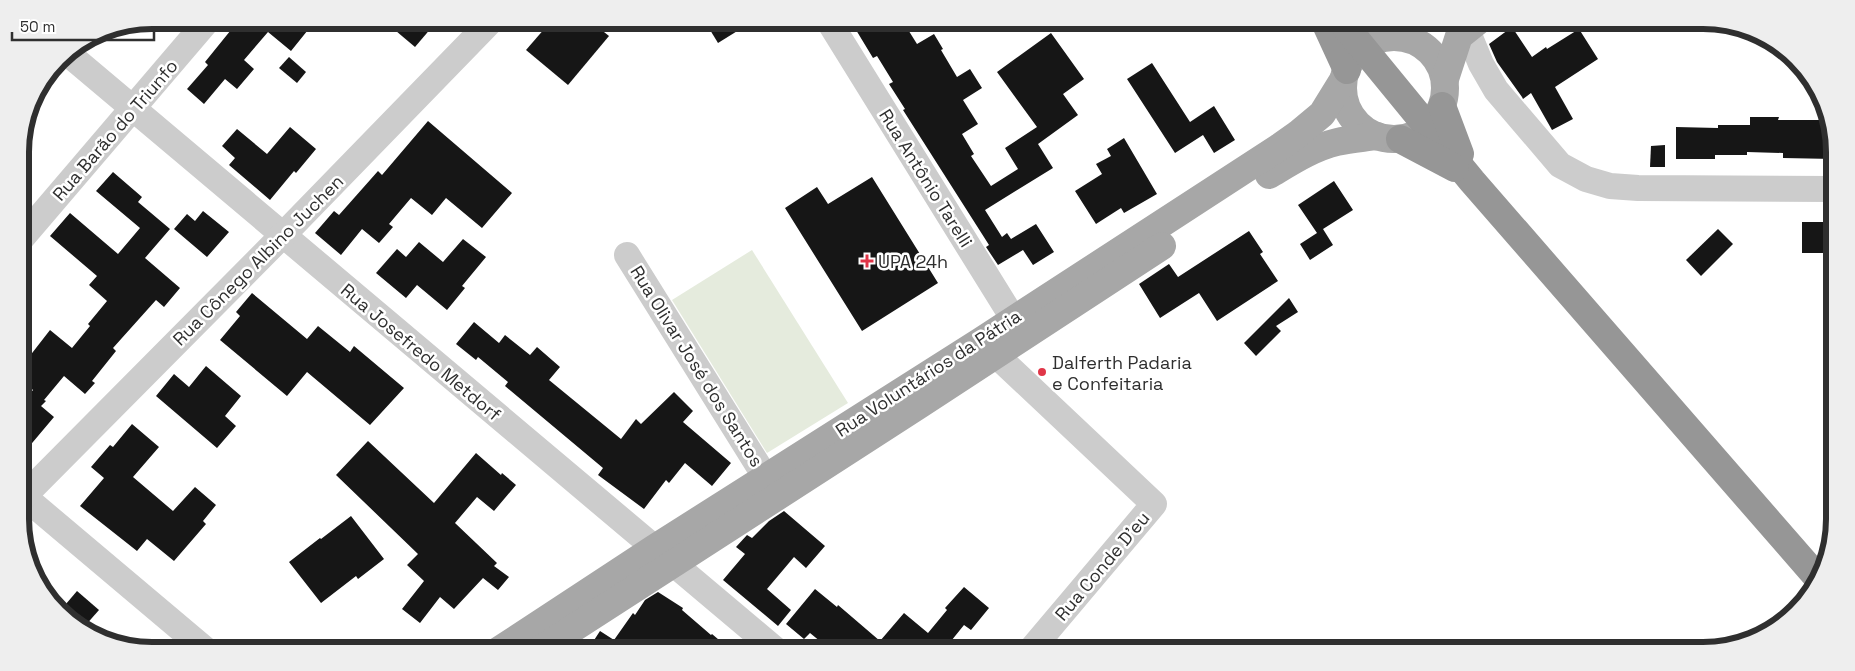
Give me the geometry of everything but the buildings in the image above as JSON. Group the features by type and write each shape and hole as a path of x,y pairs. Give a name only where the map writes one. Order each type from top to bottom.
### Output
{"highway":[{"path":"1327,29 1345,75"},
{"path":"1352,29 1371,43"},
{"path":"1362,29 1371,43 1435,117 1467,174 1814,574"},
{"path":"1389,137 1467,174"}],"main road":[{"path":"1416,41 1469,29"},
{"path":"1445,79 1469,29"},
{"path":"1371,43 1399,36 1416,41 1431,51 1441,66 1445,79 1445,97 1435,117"},
{"name":"Rua Voluntários da Pátria","path":"1019,328 1298,134 1322,114 1345,75 1349,63 1371,43"},
{"path":"1345,75 1344,98 1350,114 1357,124 1372,135 1389,137"},
{"name":"Rua Voluntários da Pátria","path":"514,642 664,555 831,449 983,347 1019,328 1293,160 1337,142 1389,137 1407,138 1435,117"},
{"name":"Rua Voluntários da Pátria","path":"550,642 766,478 831,449 929,399 943,381 967,366 983,347"}],"street":[{"name":"Rua Barão do Triunfo","path":"29,230 200,29"},
{"name":"Rua Cônego Albino Juchen","path":"29,490 283,235 483,29"},
{"name":"Rua Antônio Tarelli","path":"834,29 1019,328"},
{"path":"1469,29 1481,64 1496,90 1560,165 1586,179 1610,186 1638,188 1826,189"},
{"name":"Rua Josefredo Metdorf","path":"73,58 664,555 764,642"},
{"name":"Rua Olivar José dos Santos","path":"627,255 766,478"},
{"name":"Rua Conde D'eu","path":"983,347 1154,504 1038,642"},
{"path":"29,501 196,642"}],"shaded area":[{"path":"752,250 848,403 767,453 672,300"}],"place":[{"name":"UPA 24h","path":"867,261"},
{"name":"Dalferth Padaria e Confeitaria","path":"1042,372"}]}
